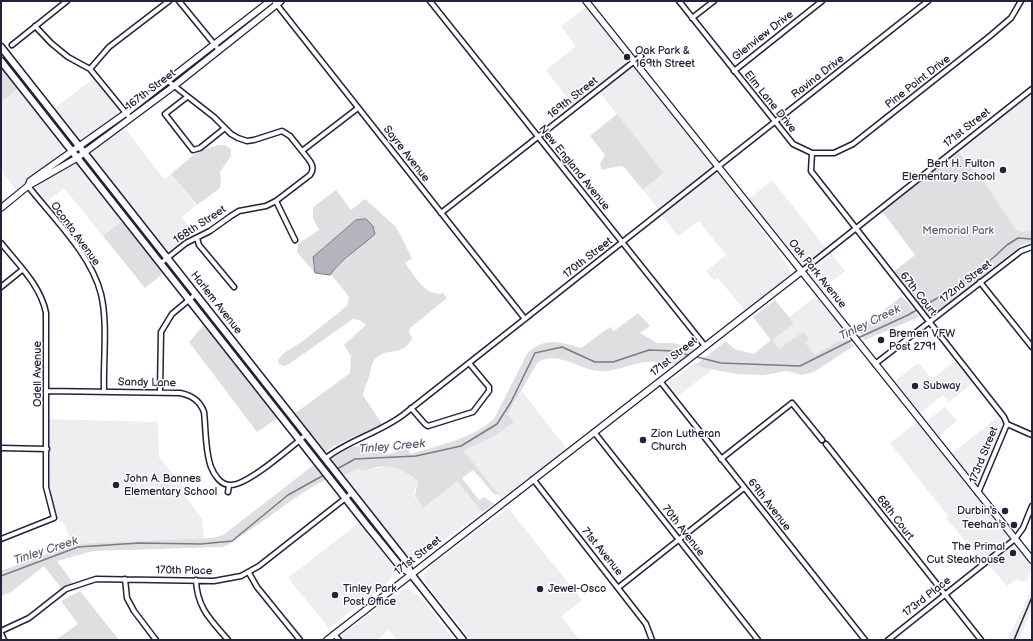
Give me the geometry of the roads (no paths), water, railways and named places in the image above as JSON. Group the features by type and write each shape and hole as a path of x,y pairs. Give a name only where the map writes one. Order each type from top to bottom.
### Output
{"main road":[{"name":"Harlem Avenue","path":"1,47 326,458 405,560 411,574"},
{"name":"Harlem Avenue","path":"1,62 162,263 399,565 411,574 463,640"}],"street":[{"path":"12,45 67,1"},
{"path":"90,69 110,47 169,1"},
{"path":"179,1 219,50"},
{"name":"167th Street","path":"28,186 30,181 126,113 270,1"},
{"name":"New England Avenue","path":"430,1 705,346"},
{"name":"Oak Park Avenue","path":"586,1 1032,560"},
{"name":"Elm Lane Drive","path":"679,1 793,144 812,153"},
{"path":"692,18 714,1"},
{"name":"Glenview Drive","path":"734,71 822,1"},
{"name":"Ravina Drive","path":"719,167 928,1"},
{"name":"Pine Point Drive","path":"812,153 834,153 854,144 990,36 1011,18 1021,1"},
{"name":"167th Street","path":"1,208 28,186 77,158 174,86 277,2"},
{"name":"Sayre Avenue","path":"277,2 358,108 525,319"},
{"path":"35,26 51,43 68,57 90,69 130,118"},
{"name":"169th Street","path":"441,213 641,56"},
{"path":"168,81 214,117 234,137 247,141 282,132 290,136 302,151 358,108"},
{"name":"171st Street","path":"327,640 856,229 1032,89"},
{"path":"187,97 165,114 192,150 200,148 225,128"},
{"name":"168th Street","path":"162,263 239,211 266,206 276,201 310,175 313,171 312,163 302,151"},
{"path":"812,153 811,171 856,229"},
{"name":"170th Street","path":"326,458 340,448 397,419 719,167"},
{"name":"Oconto Avenue","path":"28,186 84,257 96,280 102,302 103,314 104,391"},
{"path":"276,201 294,240"},
{"name":"67th Court","path":"856,229 1004,417 1007,424"},
{"path":"197,238 199,245 234,287"},
{"name":"Odell Avenue","path":"1,243 40,295 46,313 46,487 54,518 1,539"},
{"name":"172nd Street","path":"875,364 1021,251 1032,247"},
{"path":"1,287 22,270"},
{"path":"980,282 1032,347"},
{"path":"160,392 161,332 172,314 196,294"},
{"path":"411,408 428,426 476,410 489,391 488,387 469,363"},
{"name":"69th Avenue","path":"660,381 865,640"},
{"name":"Sandy Lane","path":"47,391 160,392 184,393 190,396 202,406 211,468 222,482 229,486"},
{"path":"721,459 792,403 822,440"},
{"path":"1007,424 1032,436"},
{"name":"173rd Street","path":"978,493 1007,424"},
{"name":"70th Avenue","path":"594,432 758,640"},
{"path":"228,492 229,486 239,484 250,478 307,434"},
{"name":"68th Court","path":"826,444 981,640"},
{"path":"1,448 47,448"},
{"name":"71st Avenue","path":"533,479 619,587 646,624 652,640"},
{"path":"619,587 744,488"},
{"name":"170th Place","path":"1,632 29,618 60,593 96,579 226,580 249,573 352,492"},
{"name":"173rd Place","path":"888,640 1015,539 1023,528 1032,506"},
{"path":"249,573 257,587 300,640"},
{"path":"125,579 127,598 134,611 156,640"},
{"path":"196,580 197,597 202,607 228,640"},
{"path":"1,632 4,640"},
{"path":"334,634 339,640"}],"waterway":[{"name":"Tinley Creek","path":"858,338 908,315 948,292 1018,238 1032,239"},
{"name":"Tinley Creek","path":"697,357 721,363 800,366 854,339"},
{"name":"Tinley Creek","path":"337,469 355,459 416,456 461,446 497,424 511,402 535,353 562,347 595,362 613,362 649,350 674,351 688,355"},
{"name":"Tinley Creek","path":"1,576 78,547 139,543 201,544 232,541 288,495 324,475"}],"railway":[{"path":"1014,640 1032,597"}],"place":[{"name":"Oak Park & 169th Street","path":"627,57"},
{"name":"Bert H. Fulton Elementary School","path":"1003,170"},
{"name":"Bremen VFW Post 2791","path":"881,340"},
{"name":"Subway","path":"915,386"},
{"name":"Zion Lutheran Church","path":"643,440"},
{"name":"John A. Bannes Elementary School","path":"116,485"},
{"name":"Durbin's","path":"1005,511"},
{"name":"Teehan's","path":"1014,525"},
{"name":"The Primal Cut Steakhouse","path":"1013,553"},
{"name":"Jewel-Osco","path":"540,589"},
{"name":"Tinley Park Post Office","path":"335,595"}],"park label":[{"name":"Memorial Park","path":"958,231"}]}
